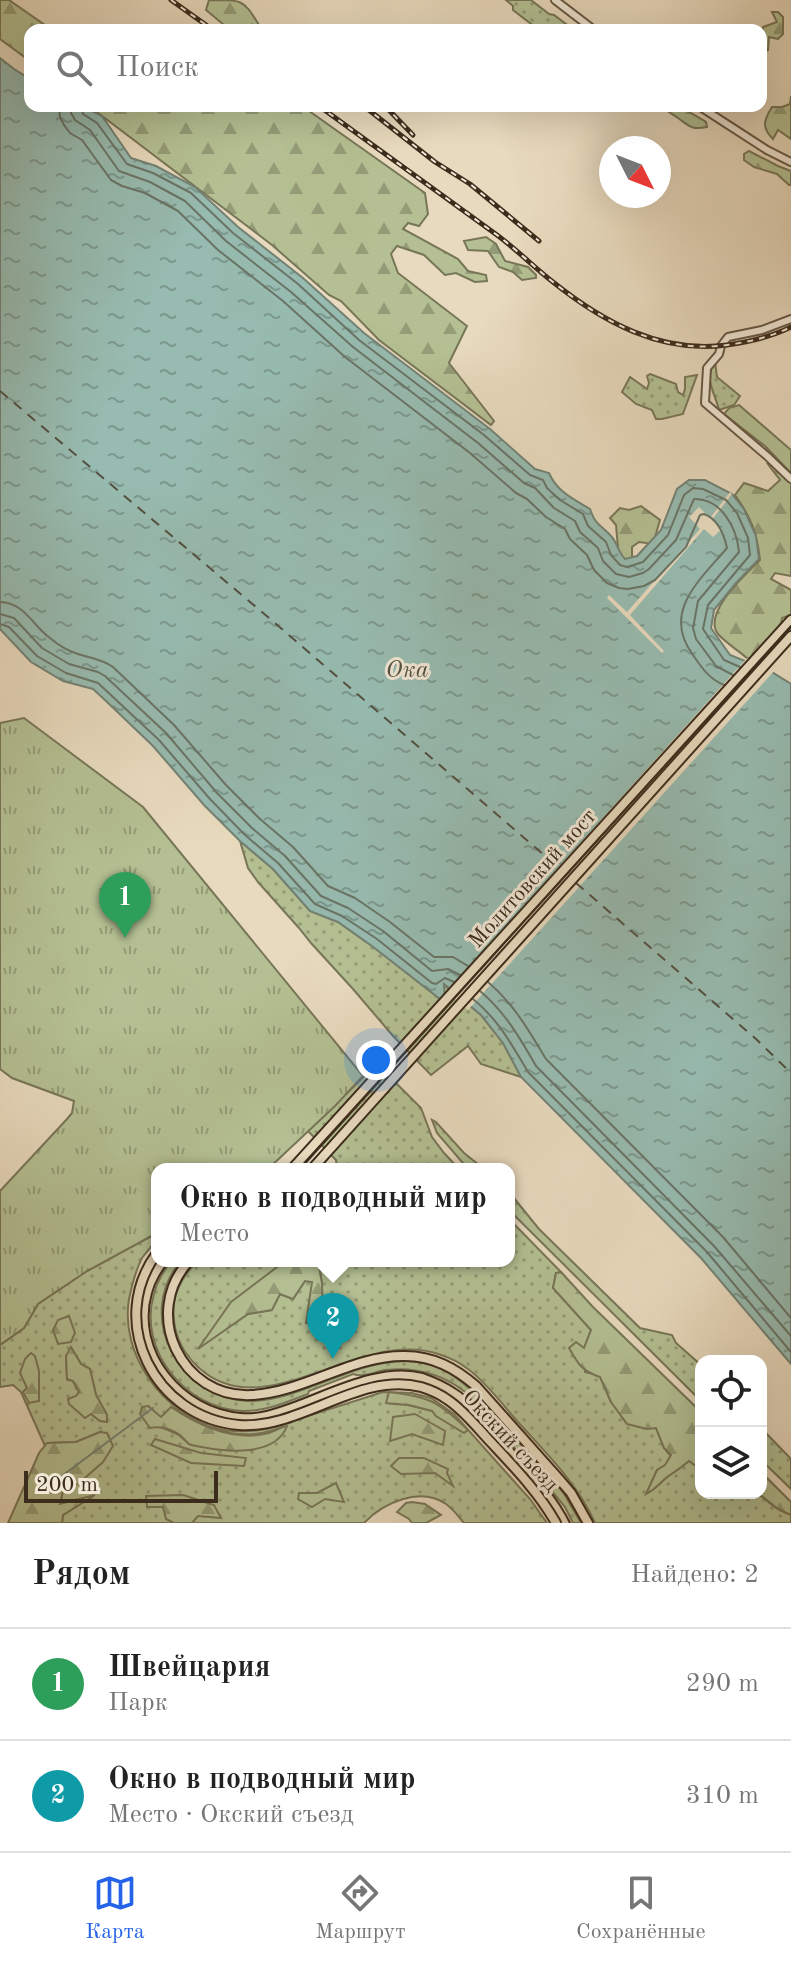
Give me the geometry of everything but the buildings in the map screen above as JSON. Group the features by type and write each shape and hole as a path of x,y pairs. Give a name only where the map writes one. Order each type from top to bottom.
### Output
{"main road":[{"name":"Молитовский мост","path":"298,1163 791,620"},
{"name":"Молитовский мост","path":"317,1163 791,636"},
{"name":"Окский съезд","path":"151,1262 136,1304 136,1326 142,1351 158,1381 184,1405 215,1420 253,1425 278,1420 384,1384 404,1384 435,1392 461,1410 532,1488 556,1523"},
{"name":"Окский съезд","path":"184,1267 171,1290 167,1316 169,1331 178,1354 203,1381 230,1393 256,1395 388,1357 434,1360 462,1374 476,1386 571,1493 588,1523"}],"street":[{"path":"555,0 586,24"},
{"path":"708,112 791,162"},
{"path":"791,319 762,330 728,337 707,368 705,403 791,479"}],"green space":[{"path":"0,0 9,0 43,24 24,24 24,57 0,39"},
{"path":"209,0 237,1 246,7 258,24 223,24 206,10"},
{"path":"506,0 531,0 566,24 531,24 513,10"},
{"path":"772,12 778,12 783,17 783,34 778,39 769,37 767,50 767,26 777,22"},
{"path":"791,96 791,139 778,130 773,139 765,127 767,116 772,107 790,104"},
{"path":"97,112 310,112 425,193 428,214 419,226 408,223 403,229 458,259 468,271 486,275 487,281 475,282 456,273 445,275 424,255 397,246 391,254 398,273 467,326 449,363 494,421 491,425 379,340 341,301 329,295 272,245"},
{"path":"670,112 689,112 706,122 707,127 691,127"},
{"path":"749,151 791,171 791,185 777,174 754,167 744,160 744,154"},
{"path":"486,237 496,244 505,261 528,267 536,278 522,280 513,272 499,267 488,251 468,250 464,241"},
{"path":"715,362 717,377 740,396 734,405 719,410 710,380"},
{"path":"650,374 676,384 678,392 683,395 685,377 697,375 683,414 656,419 652,410 636,404 622,392 630,377 647,389 647,376"},
{"path":"739,405 791,450 791,473 765,446 724,414 729,408"},
{"path":"767,463 779,469 791,482 791,576 775,573 771,579 791,590 791,615 782,618 781,624 756,655 748,659 718,634 715,625 716,616 728,594 760,560 752,526 735,495 744,483 768,491 780,480"},
{"path":"641,506 660,520 653,544 639,542 632,547 632,562 619,560 616,525 610,518 620,508 629,510"},
{"path":"24,718 143,807 363,1076 274,1163 151,1163 151,1236 87,1271 38,1304 24,1328 0,1345 0,1191 72,1113 74,1101 12,1078 0,1069 0,723"},
{"path":"240,841 273,869 310,911 338,922 445,1002 443,984 481,1015 503,1043 521,1077 481,1064 468,1046 431,1075 258,882 248,868"},
{"path":"377,1064 421,1108 432,1137 453,1163 336,1163 308,1131"},
{"path":"432,1120 476,1163 463,1163 437,1133"},
{"path":"515,1199 539,1229 640,1328 672,1335 676,1343 695,1360 695,1395 515,1216"},
{"path":"515,1225 561,1272 556,1273 553,1288 591,1330 584,1349 585,1372 600,1376 611,1402 656,1428 671,1456 665,1466 657,1470 647,1493 689,1460 695,1465 695,1499 765,1499 791,1515 791,1523 595,1523 571,1482 488,1387 465,1367 441,1355 410,1349 379,1353 283,1383 253,1387 224,1383 198,1367 185,1352 173,1312 182,1281 193,1267 279,1267 200,1347 248,1314 271,1310 280,1294 293,1299 305,1281 322,1283 319,1267 515,1267"},
{"path":"151,1236 151,1247 142,1258 131,1289 128,1320 138,1359 161,1394 176,1408 212,1427 253,1431 383,1392 412,1393 431,1398 454,1414 530,1499 547,1523 464,1523 446,1504 436,1499 414,1497 391,1503 364,1523 62,1523 63,1515 92,1497 60,1504 64,1486 100,1432 76,1442 48,1443 45,1446 21,1392 13,1385 0,1387 0,1345 24,1328 38,1304 87,1271","holes":["71,1348 81,1364 90,1369 96,1395 107,1415 100,1421 77,1396 79,1392 73,1381 67,1379 66,1357","389,1393 446,1410 468,1430 436,1416 433,1411 387,1403","148,1406 161,1418 172,1407 198,1422 226,1432 255,1434 284,1426 252,1450 189,1444 179,1435 159,1426"]},
{"path":"167,1267 177,1267 167,1283 162,1306 164,1330 172,1352 185,1372 204,1387 226,1398 251,1401 270,1399 366,1367 405,1361 426,1363 454,1377 479,1397 563,1492 581,1523 573,1523 565,1507 547,1485 465,1392 437,1376 406,1370 353,1374 284,1403 251,1411 221,1408 202,1400 171,1373 153,1336 151,1315 159,1280"},
{"path":"277,1267 319,1267 323,1315 315,1324 306,1323 312,1282 305,1281 293,1299 280,1294 272,1310 248,1314 198,1349 231,1302"},
{"path":"561,1272 695,1406 695,1466 689,1461 646,1494 657,1470 665,1465 671,1455 664,1448 656,1428 627,1424 611,1402 600,1377 585,1369 572,1354 569,1348 576,1342 584,1348 591,1330 553,1288 556,1273"},
{"path":"69,1316 75,1333 71,1342 58,1344 53,1330 58,1320"},
{"path":"71,1347 81,1364 90,1369 107,1422 91,1414 85,1418 69,1404 68,1399 79,1392 73,1381 67,1379 66,1356"},
{"path":"31,1353 35,1356 39,1371 39,1401 29,1403 23,1392 27,1388 20,1373"},
{"path":"389,1392 433,1402 468,1430 464,1433 432,1411 386,1403"},
{"path":"148,1406 161,1417 171,1407 205,1426 230,1434 256,1435 287,1426 281,1436 261,1448 237,1451 212,1449 189,1444 169,1430 150,1428 140,1414 142,1407"},
{"path":"415,1414 445,1431 443,1445 412,1434 390,1441 393,1417"},
{"path":"100,1432 107,1433 113,1446 103,1462 78,1484 64,1486 60,1504 95,1495 63,1515 62,1523 8,1523 39,1453 47,1443 76,1442"},
{"path":"767,1434 791,1459 791,1489 767,1466"},
{"path":"155,1439 201,1453 246,1458 244,1466 191,1463 151,1445"},
{"path":"399,1458 424,1458 448,1469 453,1486 435,1473 401,1474 391,1466"},
{"path":"767,1478 791,1502 791,1515 766,1499"},
{"path":"336,1483 344,1502 325,1499 312,1507 298,1499 299,1493 317,1493"},
{"path":"183,1495 214,1505 221,1518 198,1516 192,1523 174,1523 166,1519 163,1507 147,1507 146,1496"},
{"path":"406,1503 425,1504 441,1515 426,1523 412,1523 397,1512"}],"water":[{"name":"Ока","path":"0,58 24,75 24,112 94,112 102,116 131,158 156,166 195,187 364,333 490,429 535,469 549,473 561,490 590,509 596,522 613,538 625,559 637,556 661,530 677,489 689,480 705,480 732,494 744,509 756,536 759,559 714,610 711,628 730,655 770,671 791,684 791,1364 701,1258 521,1077 503,1043 481,1015 444,984 445,1003 338,922 310,911 273,869 204,805 153,746 93,689 63,681 31,662 0,629"}],"pier":[{"path":"730,492 732,494 712,520 722,529 713,537 704,529 630,615 664,651 662,653 607,598 609,595 627,612 700,529 689,517 699,507 710,518"},
{"path":"747,658 775,670 468,1010 448,993 447,1006 443,1007 437,1002"}],"waterway":[{"path":"39,1493 153,1408"}],"ferry route":[{"path":"0,391 559,868"},
{"path":"576,883 791,1073"}],"tram line":[{"path":"305,1163 791,626"},
{"path":"165,1267 152,1293 149,1315 151,1336 169,1373 183,1389 201,1401 220,1409 254,1413 281,1407 374,1374 391,1371 423,1373 452,1386 475,1405 548,1488 570,1523"}],"railway":[{"path":"171,0 205,24"},
{"path":"327,112 497,235 572,297 634,332 656,340 703,347 751,341 791,327"},
{"path":"371,112 435,162 470,184 539,241"},
{"path":"391,112 413,135"}],"place":[{"name":"Швейцария","path":"125,938"},
{"name":"Окно в подводный мир","path":"333,1359"}]}
